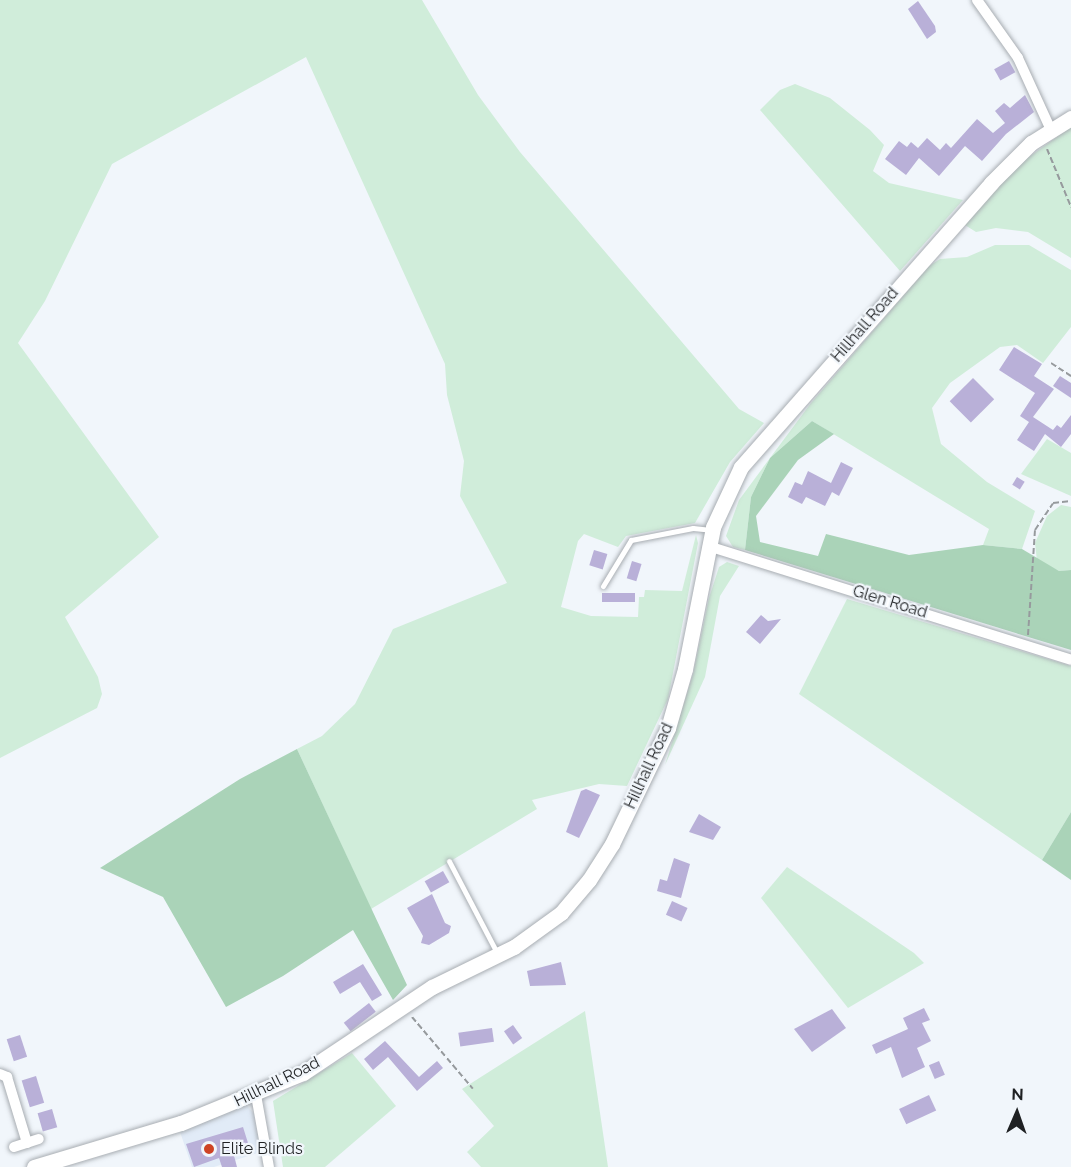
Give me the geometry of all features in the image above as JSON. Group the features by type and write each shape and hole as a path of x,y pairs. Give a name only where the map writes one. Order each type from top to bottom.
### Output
{"main road":[{"name":"Hillhall Road","path":"34,1167 94,1151 256,1095 303,1074 403,1005 539,931 561,913 612,844 655,760 677,700 712,530 730,486 754,451 991,183 1046,132 1071,118"}],"street":[{"path":"977,0 1018,58 1046,132"},
{"name":"Glen Road","path":"708,546 1071,660"},
{"path":"0,1074 7,1077 27,1143"},
{"path":"256,1095 269,1167"},
{"path":"14,1147 39,1139"}],"lane":[{"path":"603,586 631,540 693,528 712,530"},
{"path":"449,861 497,955"}],"path":[{"path":"1046,132 1071,207"},
{"path":"1051,363 1071,376"},
{"path":"1026,645 1035,530 1053,503 1071,501"},
{"path":"403,1005 473,1089"}],"shaded area":[{"path":"246,1104 254,1114 261,1152 214,1167 192,1167 179,1129"}],"green space":[{"path":"0,0 422,0 478,95 520,152 739,409 764,423 730,462 695,523 626,536 618,547 584,534 578,541 561,607 591,616 638,617 639,597 644,597 645,590 682,591 696,535 698,543 668,699 627,786 599,784 532,800 537,809 371,909 297,749 322,736 355,704 393,629 507,583 460,496 464,461 447,395 445,364 306,57 112,164 45,301 18,343 159,537 65,617 98,677 102,694 97,708 0,758"},
{"path":"795,84 830,98 870,130 884,145 873,171 889,183 963,200 900,271 760,110 780,90"},
{"path":"1071,127 1071,258 1028,232 996,228 976,232 965,225 1019,164"},
{"path":"995,245 1029,245 1071,270 1071,327 1043,363 1017,345 1000,347 950,383 932,408 941,444 987,482 1035,511 1022,549 983,545 989,529 812,421 770,458 811,403 929,266 940,259 967,257"},
{"path":"812,421 834,434 798,460 756,516 760,542 818,556 826,534 909,555 983,545 1022,549 1059,571 1071,570 1071,650 745,550 751,497 770,458"},
{"path":"1047,439 1071,453 1071,496 1021,474"},
{"path":"770,458 751,497 745,550 733,547 726,536 739,500"},
{"path":"1061,505 1071,507 1071,570 1059,571 1037,561 1035,543 1047,516"},
{"path":"727,562 739,566 720,596 705,677 665,765 693,674 709,598 719,567"},
{"path":"847,599 1071,666 1071,812 1042,860 799,694"},
{"path":"297,749 407,985 393,1000 353,930 283,976 226,1007 163,897 100,868 240,779"},
{"path":"1071,812 1071,880 1042,860"},
{"path":"787,867 914,953 924,963 848,1008 761,898"},
{"path":"585,1011 608,1167 481,1167 467,1152 494,1126 462,1089"},
{"path":"352,1053 396,1106 325,1167 283,1167 273,1101"}],"building":[{"path":"918,1 935,26 936,32 927,39 908,9"},
{"path":"1009,61 1015,72 1000,81 994,69"},
{"path":"1025,95 1034,112 1006,134 982,161 965,146 939,176 919,158 906,175 885,159 899,141 907,147 911,142 918,148 927,138 940,150 946,143 951,148 977,119 993,133 1005,123 995,111 1004,103 1010,108"},
{"path":"1014,347 1042,364 1034,376 1054,389 1033,417 1053,430 1057,425 1061,428 1071,415 1071,434 1061,447 1045,434 1034,451 1017,440 1029,422 1020,416 1035,393 999,370"},
{"path":"1060,376 1071,383 1071,398 1053,386"},
{"path":"973,378 994,399 971,423 950,401"},
{"path":"841,462 853,468 839,496 832,492 825,506 806,497 802,504 788,497 795,482 802,485 808,471 831,483"},
{"path":"1017,477 1025,482 1020,489 1012,485"},
{"path":"594,550 607,554 603,569 589,565"},
{"path":"632,561 642,564 636,581 627,578"},
{"path":"602,593 635,593 635,602 602,602"},
{"path":"761,615 768,621 781,619 760,644 746,632"},
{"path":"586,789 600,795 579,838 566,832 581,791"},
{"path":"699,814 721,827 713,840 689,832"},
{"path":"674,858 690,864 681,898 657,891 660,879 667,881"},
{"path":"443,871 449,882 431,893 425,881"},
{"path":"432,894 445,923 451,926 449,933 429,945 421,943 423,936 407,908"},
{"path":"672,901 688,908 681,922 666,915"},
{"path":"561,962 566,985 530,986 527,971"},
{"path":"363,964 382,995 372,1001 360,982 340,994 333,982"},
{"path":"369,1003 376,1012 351,1031 344,1023"},
{"path":"924,1008 930,1020 922,1023 931,1041 917,1048 925,1067 902,1078 891,1047 876,1054 872,1045 908,1029 903,1018"},
{"path":"832,1009 846,1028 812,1052 794,1029"},
{"path":"513,1025 522,1038 513,1044 504,1031"},
{"path":"492,1028 494,1042 460,1047 458,1033"},
{"path":"20,1035 27,1057 14,1061 7,1039"},
{"path":"385,1041 419,1077 437,1061 443,1068 417,1091 388,1057 373,1070 364,1059"},
{"path":"939,1061 945,1075 935,1079 929,1065"},
{"path":"36,1076 44,1103 30,1107 22,1080"},
{"path":"929,1095 936,1110 906,1124 899,1109"},
{"path":"52,1109 57,1127 43,1131 38,1113"},
{"name":"Elite Blinds","path":"243,1127 248,1143 232,1148 237,1167 222,1167 219,1158 194,1167 186,1144"}],"place":[{"name":"Elite Blinds","path":"209,1149"}]}
